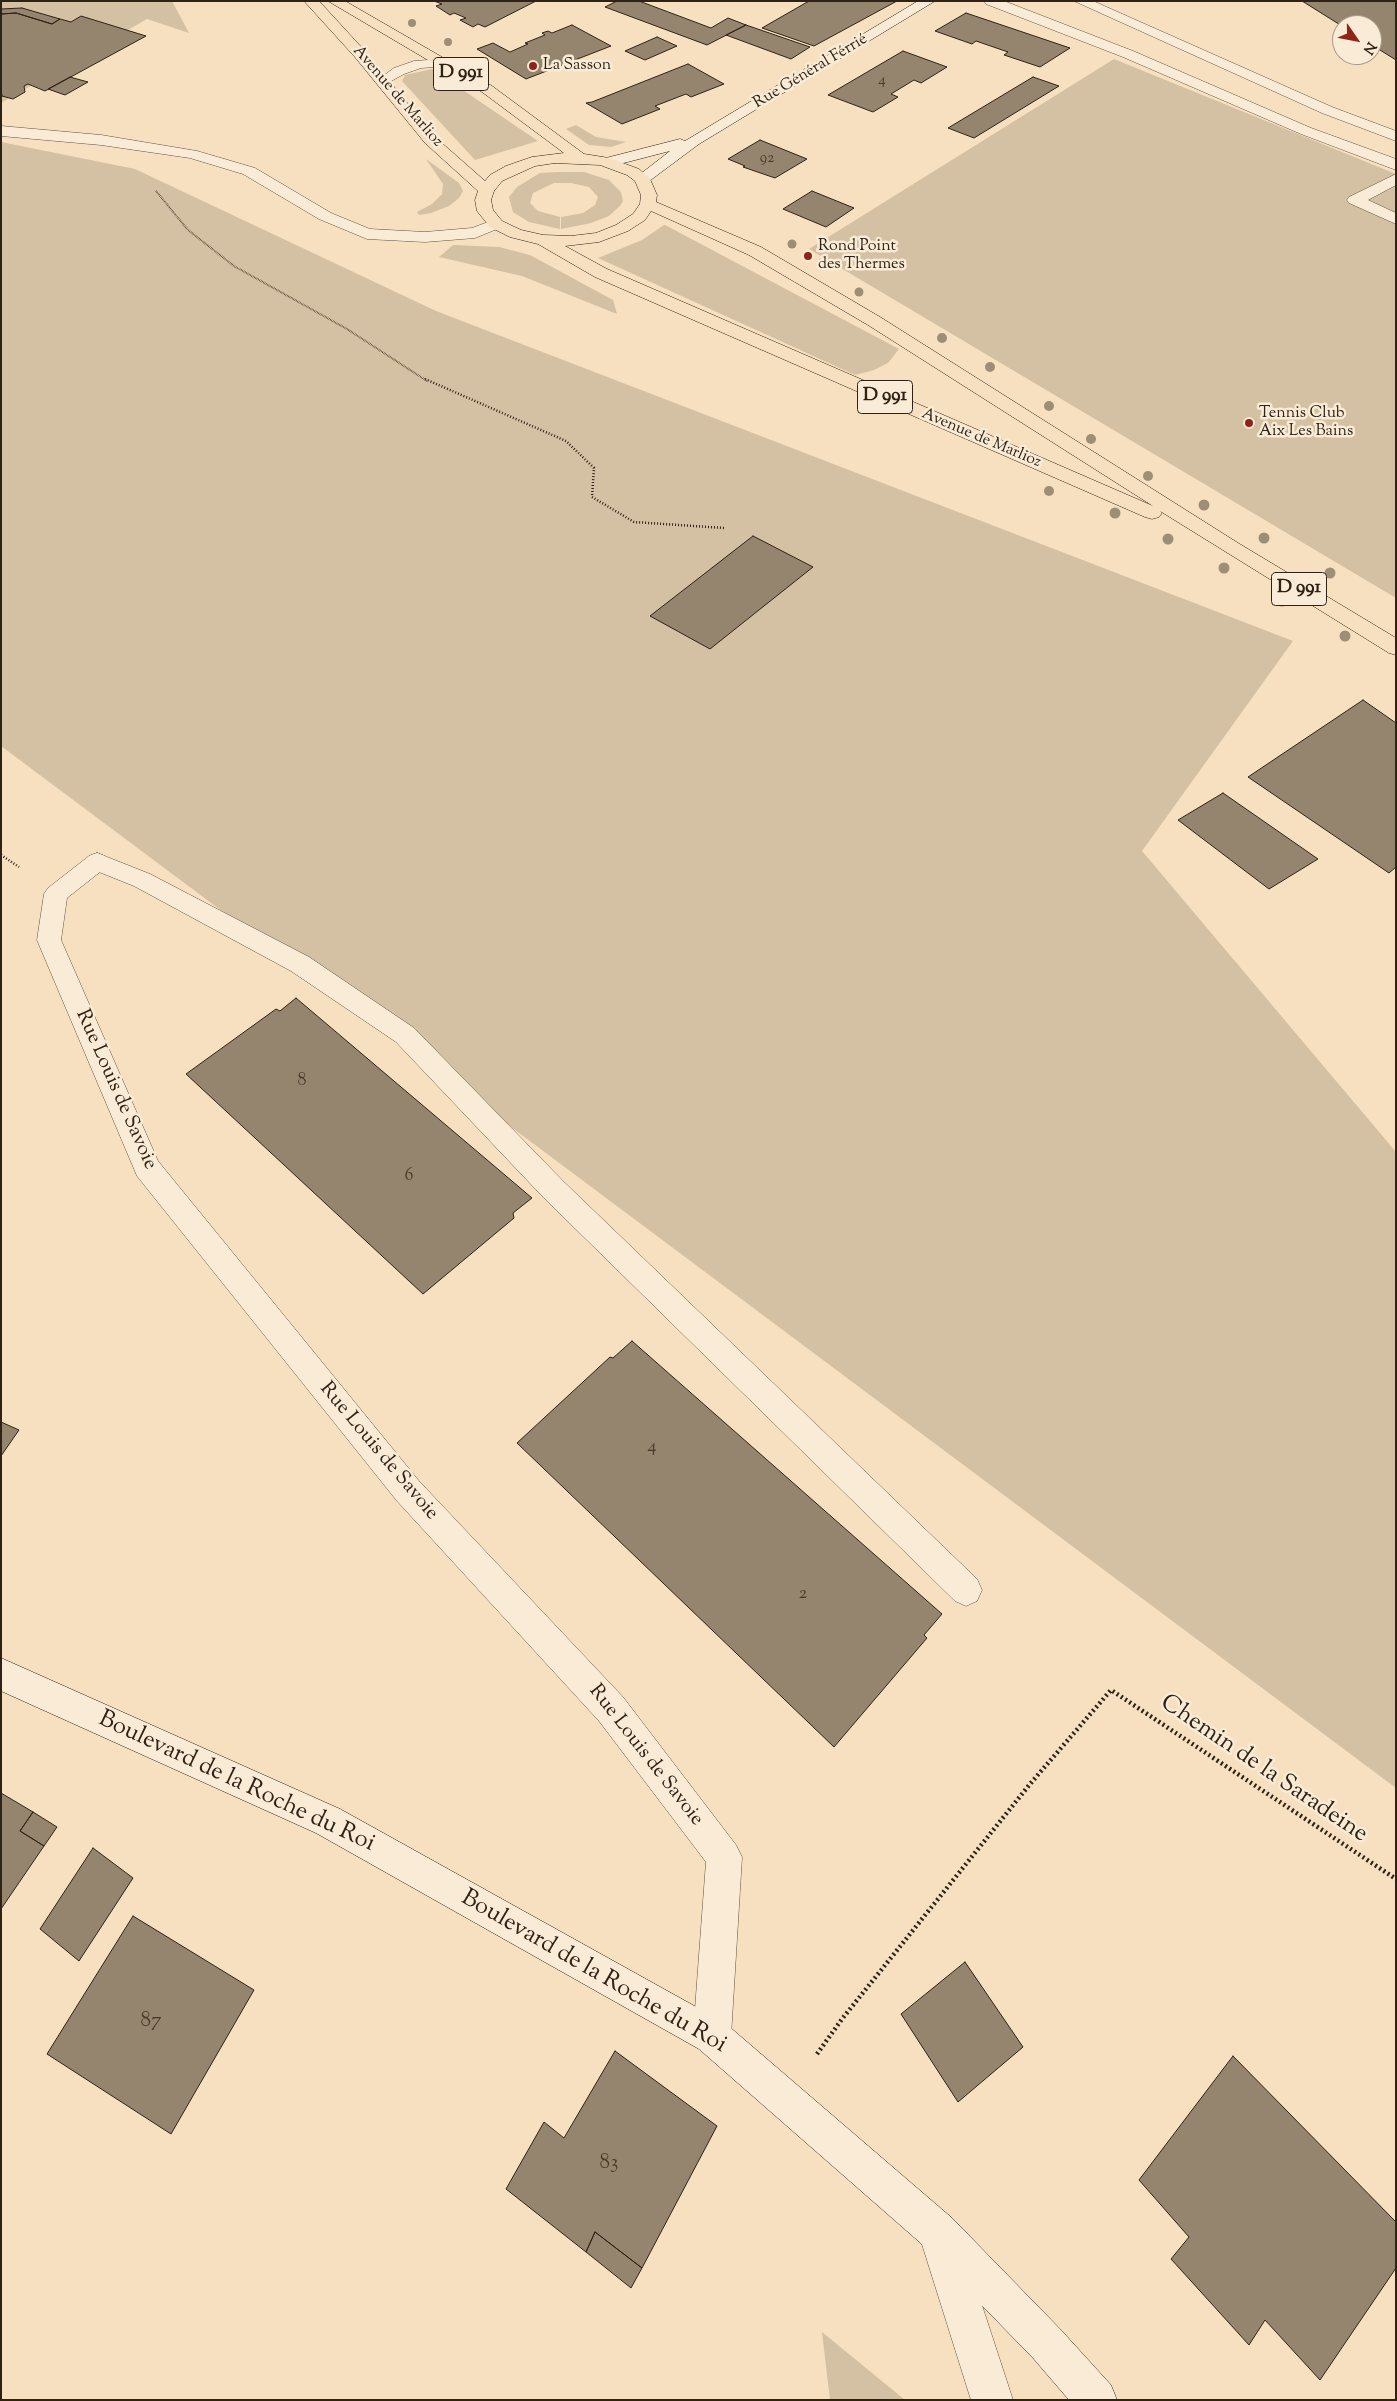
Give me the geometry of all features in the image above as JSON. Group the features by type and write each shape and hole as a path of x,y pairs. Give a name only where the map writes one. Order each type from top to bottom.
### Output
{"main road":[{"name":"Avenue de Marlioz","path":"311,1 359,52 430,140 486,190"},
{"name":"Avenue de Marlioz","path":"335,1 486,89 580,158"},
{"path":"555,158 580,158 608,162 642,179 649,195 648,204 639,217 622,228 606,234 571,240 542,240 516,234 496,224 485,211 483,200 486,190 496,178 512,169 555,158"},
{"name":"Avenue de Marlioz","path":"648,204 755,250 874,320 1231,547 1396,648"},
{"name":"Avenue de Marlioz","path":"542,240 601,273 1231,547"}],"street":[{"name":"Rue Général Férrié","path":"642,179 694,141 928,1"},
{"path":"991,1 1128,54 1306,131 1396,165"},
{"path":"1081,1 1327,110 1396,136"},
{"path":"382,82 399,71 419,64 443,63"},
{"path":"1,131 117,142 192,154 249,171 325,216 367,234 425,237 475,233 496,224"},
{"name":"Rue Général Férrié","path":"608,162 694,141"},
{"path":"1396,179 1355,200 1396,219"},
{"path":"367,234 422,229 458,221 485,211"},
{"name":"Rue Louis de Savoie","path":"712,2036 724,1857 611,1709 408,1491 147,1168 50,940 56,894 97,862 142,880 300,964 405,1035 554,1190 966,1590"},
{"name":"Boulevard de la Roche du Roi","path":"1,1674 328,1821 712,2036 938,2232 1047,2344 1096,2400"},
{"path":"938,2232 992,2400"}],"path":[{"path":"117,142 188,230 234,266 347,329 428,381 566,441 594,468 592,497 634,522 724,528"},
{"name":"Chemin de la Saradeine","path":"842,2019 1030,1784 1112,1690 1396,1879"}],"shaded area":[{"path":"1,1 172,1 189,33 147,19 1,103"},
{"name":"Tennis Club Aix Les Bains","path":"1114,59 1396,174 1396,598 809,249"},
{"path":"432,69 538,141 475,160 402,81 405,75"},
{"path":"576,125 596,137 626,142 611,147 589,145 566,129"},
{"path":"1,142 135,169 436,311 1293,641 1142,851 1396,1152 1396,1788 1,746"},
{"path":"426,159 459,183 463,191 459,198 449,206 431,213 419,215 417,212 432,204 442,194 443,184"},
{"path":"584,172 609,180 621,192 623,201 609,216 591,223 561,229 561,217 583,213 595,205 598,197 589,187 571,183 554,183 533,193 530,203 538,211 560,217 560,229 529,222 513,212 509,197 517,187 540,173"},
{"path":"664,225 899,349 888,363 874,370 855,375 598,258 642,240"},
{"path":"453,245 499,247 530,255 613,300 617,314 522,276 439,257"},
{"path":"822,2332 905,2400 830,2400"}],"building":[{"path":"434,1 536,1 485,27 478,24 473,27 460,20 466,18 454,13 450,15 436,6 442,4"},
{"path":"617,1 639,1 711,28 728,18 746,25 707,45 605,7"},
{"path":"809,1 897,1 814,46 762,28"},
{"path":"1302,1 1396,1 1396,60 1382,51 1382,15 1332,15 1332,20"},
{"path":"22,8 60,19 52,24 16,13 1,14 1,9"},
{"path":"16,13 52,24 60,19 71,22 81,16 146,36 45,91 28,84 24,86 25,92 13,99 2,96 1,89 1,14"},
{"path":"966,13 1070,48 1040,67 1004,55 1008,52 976,41 972,44 935,31"},
{"name":"La Sasson","path":"572,25 611,46 526,79 477,49 493,43 510,52 528,44 525,43 545,35 542,33 548,31 552,33"},
{"path":"746,25 810,47 791,59 726,35"},
{"path":"657,37 677,46 645,60 625,51"},
{"path":"903,51 947,67 921,83 914,80 891,94 898,97 873,112 828,95"},
{"path":"688,64 724,84 691,97 686,94 655,106 660,109 622,124 586,103 592,102"},
{"path":"70,77 88,82 65,95 48,89"},
{"path":"1033,77 1059,86 974,138 948,128"},
{"path":"760,140 807,159 775,178 743,167 745,166 728,159"},
{"path":"812,191 854,208 826,227 783,209"},
{"path":"753,536 813,567 710,649 650,616"},
{"path":"1363,700 1396,723 1396,867 1389,873 1248,777"},
{"path":"1223,793 1318,859 1269,889 1178,820"},
{"path":"296,998 532,1198 513,1213 514,1218 423,1294 186,1074 276,1009 280,1011"},
{"path":"632,1341 942,1614 924,1635 927,1638 834,1747 517,1443 610,1357 613,1358"},
{"path":"1,1422 19,1430 1,1456"},
{"path":"1,1793 33,1812 20,1831 44,1846 1,1909"},
{"path":"33,1812 57,1827 44,1846 20,1831"},
{"path":"93,1848 133,1878 79,1961 40,1929"},
{"path":"133,1916 254,1990 171,2134 47,2054"},
{"path":"965,1962 1023,2047 958,2102 901,2014"},
{"path":"615,2051 717,2126 642,2268 595,2232 586,2252 506,2189 544,2122 564,2138"},
{"path":"1233,2056 1396,2222 1396,2268 1320,2380 1265,2320 1249,2345 1171,2259 1189,2237 1139,2180"},
{"path":"595,2232 642,2268 631,2288 586,2252"}],"place":[{"name":"La Sasson","path":"533,66"},
{"name":"Rond Point des Thermes","path":"808,256"},
{"name":"Tennis Club Aix Les Bains","path":"1249,423"}]}
